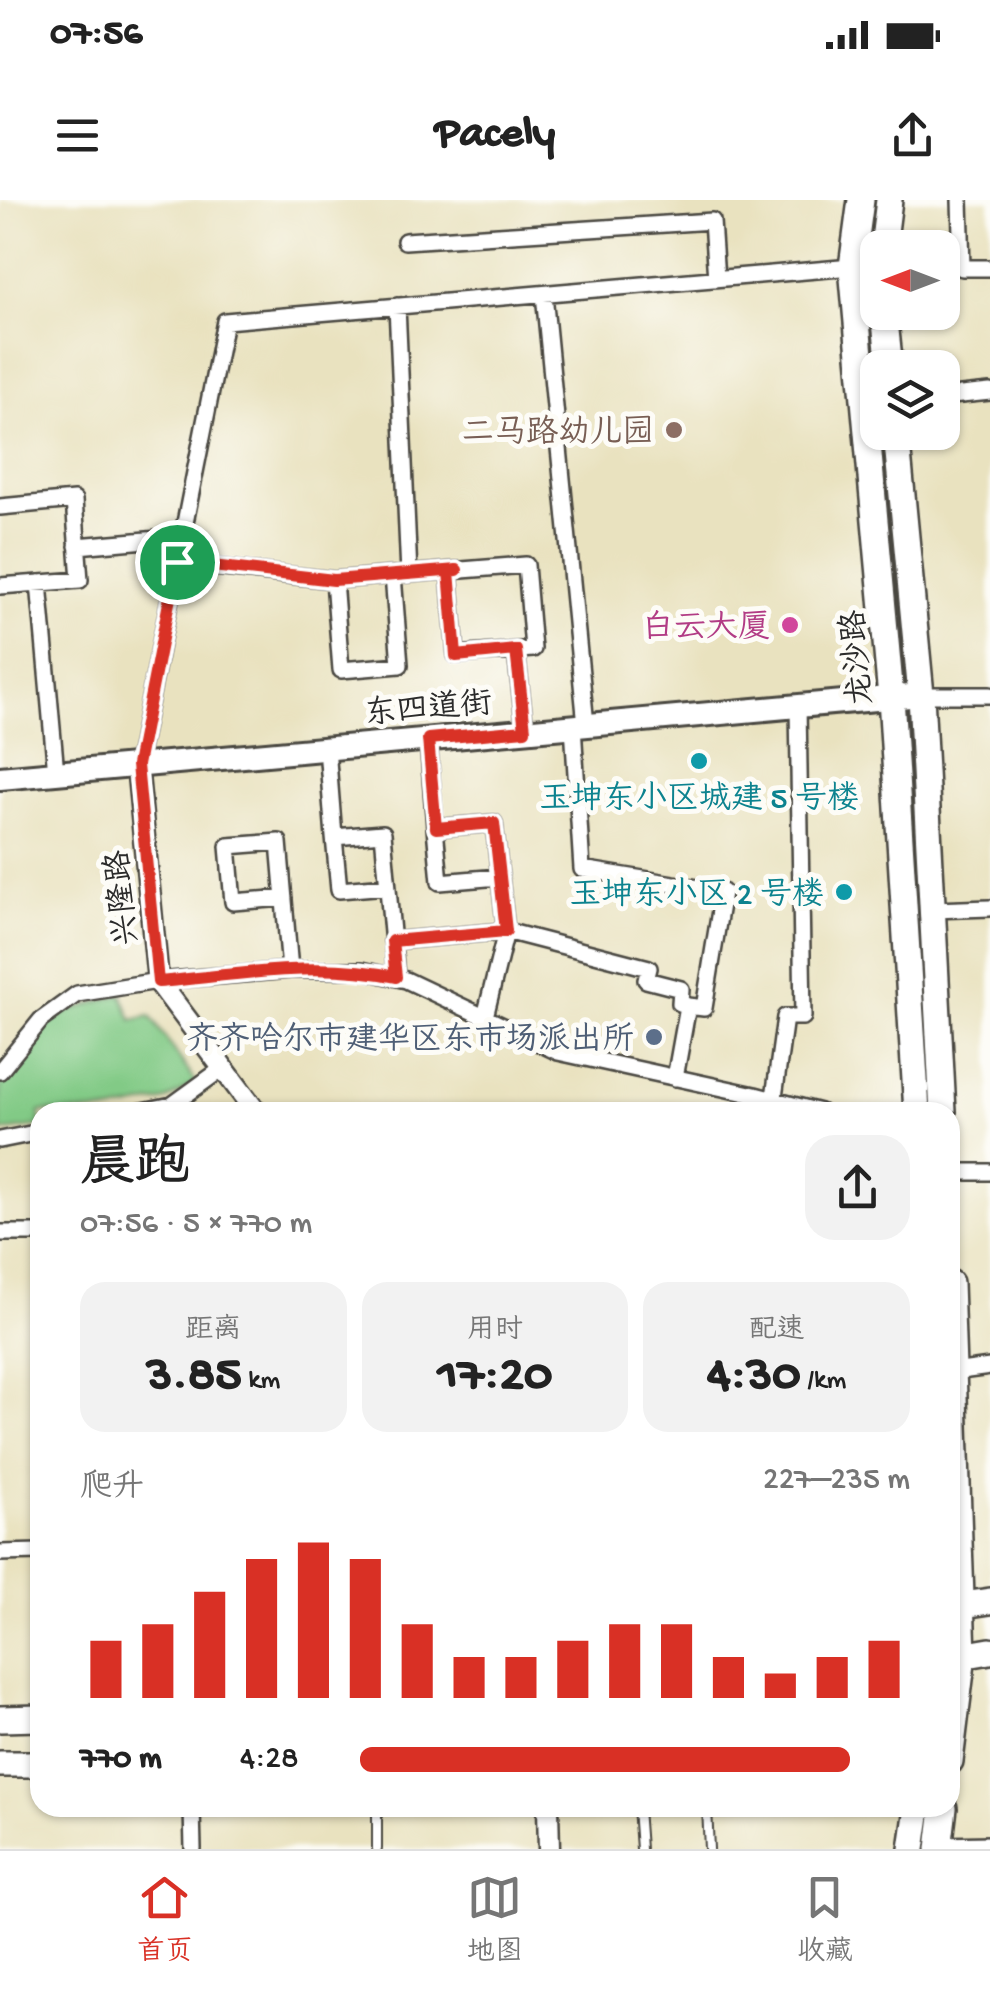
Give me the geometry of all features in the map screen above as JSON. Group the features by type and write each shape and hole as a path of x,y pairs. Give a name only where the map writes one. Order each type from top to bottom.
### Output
{"main road":[{"name":"龙沙路","path":"861,200 863,230"},
{"path":"885,230 889,200"},
{"name":"龙沙路","path":"869,330 916,1102"},
{"name":"龙沙路","path":"898,450 921,695 943,1102"},
{"name":"东四道街","path":"0,778 921,695"},
{"path":"960,1605 990,1601"},
{"path":"960,1656 990,1651"},
{"path":"0,1718 30,1718"},
{"path":"0,1764 30,1764"},
{"path":"912,1849 917,1817"},
{"path":"939,1847 943,1817"}],"street":[{"path":"960,200 962,268 990,268"},
{"path":"405,241 712,221 716,279"},
{"path":"137,765 225,321 860,267"},
{"path":"392,941 506,931 649,968 646,980 681,989 680,1003 704,1008 723,892 582,868 579,725 544,294"},
{"path":"334,580 342,670 400,665 397,306"},
{"path":"960,394 990,392"},
{"path":"0,506 74,500 80,580 0,586"},
{"path":"77,546 182,537"},
{"path":"177,562 334,580 457,570 526,565 533,649 456,656 449,571 457,570"},
{"path":"38,583 56,773"},
{"path":"516,650 525,730"},
{"path":"921,695 990,695"},
{"path":"773,1102 784,1016 803,1016 798,706"},
{"path":"428,739 440,882 499,877"},
{"path":"327,748 339,890 387,886"},
{"name":"兴隆路","path":"137,765 158,982 248,1102"},
{"path":"436,828 494,823 506,931 485,1016"},
{"path":"334,837 383,833 396,977"},
{"path":"284,898 233,902 228,846 279,842 284,898 290,970"},
{"path":"933,910 990,908"},
{"path":"0,1071 40,1020 77,994 290,970 362,970 406,980 558,1052 675,1078 759,1102"},
{"path":"675,1078 688,1006"},
{"path":"177,1102 223,1068"},
{"path":"0,1140 30,1134"},
{"path":"960,1172 990,1172"},
{"path":"0,1234 30,1233"},
{"path":"960,1371 990,1367"},
{"path":"0,1552 30,1552"},
{"path":"192,1817 193,1849"},
{"path":"548,1817 549,1849"},
{"path":"939,1847 990,1844"}],"lane":[{"path":"376,1817 376,1849"},
{"path":"639,1817 641,1849"},
{"path":"707,1817 709,1849"}],"green space":[{"path":"122,994 132,1020 150,1016 196,1082 158,1102 30,1102 30,1128 0,1132 0,1087 48,1023 66,1012"}],"place":[{"name":"二马路幼儿园","path":"674,430"},
{"name":"白云大厦","path":"790,625"},
{"name":"玉坤东小区城建 5 号楼","path":"699,761"},
{"name":"玉坤东小区 2 号楼","path":"844,892"},
{"name":"齐齐哈尔市建华区东市场派出所","path":"654,1037"}],"route":[{"path":"177,562 334,580 457,570 449,571 456,656 516,650 525,730 428,739 436,828 494,823 506,931 392,941 396,977 362,970 290,970 158,982 137,765 177,562"}]}
